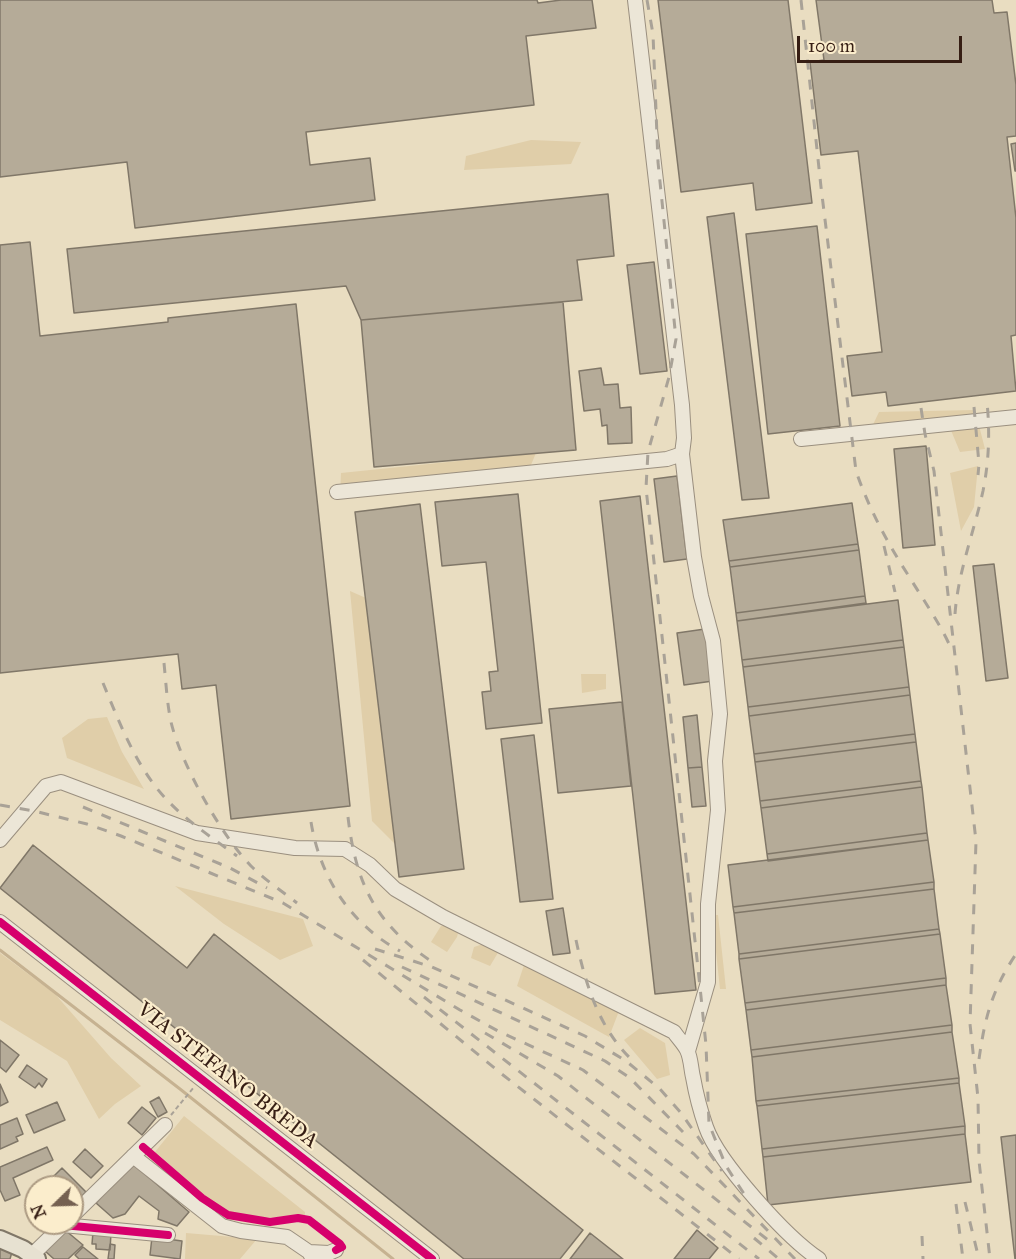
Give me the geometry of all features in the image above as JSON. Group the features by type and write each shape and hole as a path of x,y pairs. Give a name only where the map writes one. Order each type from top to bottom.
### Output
{"main road":[{"path":"0,1239 34,1257"}],"street":[{"path":"635,0 682,405 684,438 682,454 694,557 713,641 720,714 715,761 718,810 708,904 708,982 688,1051"},
{"path":"801,439 1009,418 1016,424"},
{"path":"337,492 668,459 682,454"},
{"path":"0,840 46,786 61,782 196,834 295,848 345,849 370,865 395,889 443,917 674,1032 688,1051 698,1104 718,1153 790,1235 804,1249 819,1259"},
{"name":"VIA STEFANO BREDA","path":"0,922 432,1259"},
{"path":"84,1204 165,1125"},
{"path":"133,1156 158,1178 222,1226 287,1237 311,1255 336,1250"},
{"path":"84,1223 168,1235"},
{"path":"34,1257 54,1235"}],"path":[{"path":"177,1108 196,1083"}],"shaded area":[{"path":"531,140 581,142 571,164 464,170 466,156"},
{"path":"975,410 985,449 960,452 950,428 869,433 879,412"},
{"path":"536,453 528,472 340,495 341,473"},
{"path":"978,466 974,507 961,531 950,473"},
{"path":"350,591 366,598 395,844 372,821"},
{"path":"581,674 606,674 606,689 582,693"},
{"path":"107,717 122,752 144,789 67,758 62,738 88,719"},
{"path":"175,886 303,919 313,946 280,960 224,924"},
{"path":"712,915 718,915 726,989 720,989"},
{"path":"460,925 457,937 447,952 431,942 441,926"},
{"path":"492,941 499,951 490,966 471,958 474,947"},
{"path":"0,953 55,994 111,1058 141,1086 115,1104 99,1119 67,1061 0,1020"},
{"path":"524,965 619,1011 609,1037 517,986"},
{"path":"640,1028 665,1043 670,1075 657,1079 624,1040"},
{"path":"184,1116 305,1212 305,1215 270,1218 244,1216 225,1210 204,1195 155,1152"},
{"path":"186,1233 257,1239 240,1259 185,1259"}],"building":[{"path":"0,0 537,0 538,3 592,0 596,28 526,36 534,105 306,132 310,165 370,158 375,200 135,228 127,162 0,177"},
{"path":"658,0 788,0 812,203 756,210 753,183 681,192"},
{"path":"816,0 992,0 994,13 1007,12 1016,85 1016,136 1007,137 1016,218 1016,335 1011,336 1016,391 888,406 886,392 852,396 847,356 882,352 858,151 821,155 810,62 824,60"},
{"path":"1016,143 1016,171 1015,171 1011,144"},
{"path":"608,194 614,256 577,260 582,300 361,320 346,286 74,313 67,249"},
{"path":"734,213 769,498 742,500 707,217"},
{"path":"817,226 840,426 768,434 746,234"},
{"path":"30,242 40,336 168,322 168,318 296,304 350,806 231,819 216,685 182,689 178,654 0,673 0,245"},
{"path":"654,262 667,371 640,374 627,265"},
{"path":"563,302 576,450 374,467 361,320"},
{"path":"601,368 604,385 618,384 620,408 631,407 632,443 608,444 607,425 602,426 600,409 584,411 579,371"},
{"path":"926,446 935,545 903,548 894,449"},
{"path":"677,476 687,559 664,562 654,479"},
{"path":"518,494 542,723 486,729 482,692 491,691 489,672 498,671 486,562 442,566 435,502"},
{"path":"640,496 696,990 655,994 600,501"},
{"path":"852,503 858,544 729,561 723,520"},
{"path":"420,504 464,869 399,877 355,512"},
{"path":"858,544 859,550 730,567 729,561"},
{"path":"859,550 865,596 736,613 730,567"},
{"path":"994,564 1008,678 986,681 973,566"},
{"path":"865,596 866,603 737,621 736,613"},
{"path":"898,600 903,640 742,660 737,621"},
{"path":"705,629 713,681 684,685 677,633"},
{"path":"903,640 904,647 743,667 742,660"},
{"path":"904,647 909,687 748,707 743,667"},
{"path":"909,687 910,695 749,716 748,707"},
{"path":"910,695 915,734 754,754 749,716"},
{"path":"622,702 631,786 558,793 549,709"},
{"path":"697,715 702,767 688,768 683,717"},
{"path":"915,734 916,742 755,762 754,754"},
{"path":"534,735 553,899 520,902 501,739"},
{"path":"916,742 921,781 760,801 755,762"},
{"path":"702,767 706,806 692,807 688,768"},
{"path":"921,781 922,787 761,808 760,801"},
{"path":"922,787 927,833 767,854 761,808"},
{"path":"927,833 928,840 768,861 767,854"},
{"path":"928,840 934,882 733,907 728,865"},
{"path":"33,845 187,968 214,934 583,1230 560,1259 464,1259 0,888"},
{"path":"934,882 934,889 734,913 733,907"},
{"path":"934,889 939,929 739,954 734,913"},
{"path":"563,908 570,953 553,955 546,911"},
{"path":"939,929 940,934 739,959 739,954"},
{"path":"940,934 946,978 745,1003 739,959"},
{"path":"946,978 946,985 746,1010 745,1003"},
{"path":"946,985 952,1025 751,1050 746,1010"},
{"path":"952,1025 952,1032 752,1057 751,1050"},
{"path":"952,1032 959,1078 756,1101 752,1057"},
{"path":"0,1040 19,1055 6,1072 0,1067"},
{"path":"27,1065 47,1079 42,1087 39,1083 35,1088 19,1077"},
{"path":"959,1078 959,1083 757,1106 756,1101"},
{"path":"959,1083 965,1126 762,1149 757,1106"},
{"path":"0,1084 8,1102 0,1106"},
{"path":"159,1097 167,1112 158,1117 150,1102"},
{"path":"57,1102 65,1120 34,1133 26,1115"},
{"path":"142,1107 156,1118 142,1135 128,1123"},
{"path":"17,1118 23,1134 16,1137 18,1141 0,1149 0,1125"},
{"path":"965,1126 965,1134 763,1157 762,1149"},
{"path":"965,1134 971,1182 768,1205 763,1157"},
{"path":"1016,1135 1016,1259 1015,1259 1001,1137"},
{"path":"47,1147 53,1160 13,1178 20,1195 5,1201 0,1190 0,1167"},
{"path":"85,1149 103,1166 91,1178 73,1162"},
{"path":"131,1162 189,1212 177,1226 158,1219 159,1211 139,1196 125,1214 113,1218 96,1203"},
{"path":"62,1168 69,1175 55,1175"},
{"path":"697,1230 718,1248 709,1259 674,1259"},
{"path":"93,1232 111,1233 110,1250 96,1249 96,1244 92,1244"},
{"path":"590,1233 623,1259 570,1259"},
{"path":"60,1235 71,1235 83,1245 68,1259 54,1259 45,1251"},
{"path":"152,1237 182,1241 180,1259 150,1255"},
{"path":"110,1244 115,1245 114,1259 108,1259"},
{"path":"83,1247 98,1259 79,1259 75,1255"},
{"path":"0,1249 12,1252 10,1259 0,1259"}],"waterway":[{"path":"0,950 180,1089 393,1259"}],"railway":[{"path":"647,0 653,34 658,162 676,339 669,377 648,452 646,488 706,1045 709,1124 726,1166 748,1200"},
{"path":"801,0 821,187 856,471 873,513 950,646"},
{"path":"955,614 963,567 985,480 988,447 987,402"},
{"path":"974,407 978,475"},
{"path":"921,408 934,471 976,841 970,1024 978,1098 979,1161 990,1259"},
{"path":"884,546 895,592"},
{"path":"164,663 171,722 176,739 193,778 215,818 251,866 297,903"},
{"path":"103,683 130,745 157,788 184,816 237,856"},
{"path":"0,805 87,824 283,903 460,1010 498,1031 583,1070 694,1154 795,1259"},
{"path":"83,807 230,868 267,888"},
{"path":"348,817 357,863 372,901 397,934 434,963"},
{"path":"311,822 322,862 340,897 366,927 400,951"},
{"path":"576,940 594,1003 609,1032 629,1057"},
{"path":"375,949 432,967 585,1036 626,1061 660,1089 681,1113 722,1171"},
{"path":"979,1059 984,1030 995,992 1016,954"},
{"path":"363,960 503,1075 739,1259"},
{"path":"402,967 605,1061 630,1078 683,1132"},
{"path":"424,997 759,1259"},
{"path":"485,1033 558,1076 768,1240"},
{"path":"965,1202 979,1259"},
{"path":"956,1204 963,1259"},
{"path":"922,1236 923,1259"},
{"path":"754,1238 779,1259"}],"cycle path":[{"path":"0,922 432,1259"},
{"path":"143,1147 202,1198 228,1215 270,1222 298,1218 309,1220 340,1244 342,1247 336,1250"},
{"path":"84,1227 168,1235"}]}
